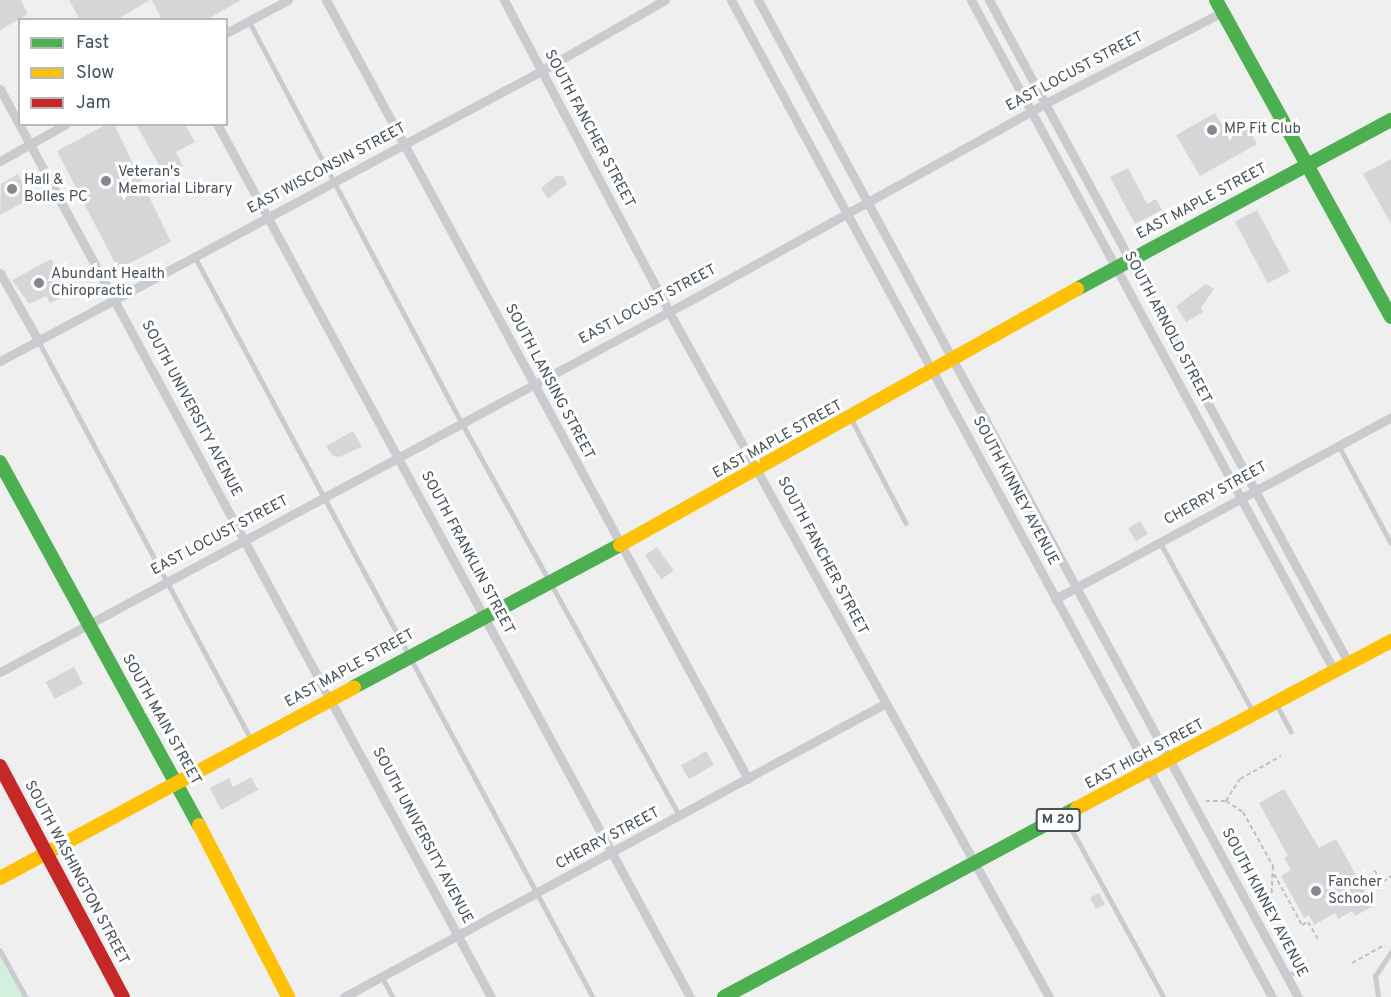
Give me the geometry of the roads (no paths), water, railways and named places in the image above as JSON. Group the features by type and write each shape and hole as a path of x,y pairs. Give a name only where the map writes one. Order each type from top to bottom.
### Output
{"street":[{"path":"228,32 288,0"},
{"name":"SOUTH LANSING STREET","path":"326,0 532,384 748,778"},
{"name":"SOUTH FANCHER STREET","path":"504,0 669,312 759,470 884,704 1049,997"},
{"name":"EAST WISCONSIN STREET","path":"0,361 541,71 665,0"},
{"name":"SOUTH KINNEY AVENUE","path":"731,0 933,368 1055,599 1272,997"},
{"name":"SOUTH KINNEY AVENUE","path":"758,0 1298,997"},
{"name":"SOUTH ARNOLD STREET","path":"971,0 1335,672"},
{"name":"SOUTH ARNOLD STREET","path":"989,0 1349,664"},
{"path":"1219,6 1391,317"},
{"name":"EAST LOCUST STREET","path":"0,672 669,312 1219,6"},
{"name":"SOUTH UNIVERSITY AVENUE","path":"0,89 18,123"},
{"name":"EAST MAPLE STREET","path":"0,878 46,850 759,470 933,368 1130,259 1391,120"},
{"name":"SOUTH UNIVERSITY AVENUE","path":"19,126 246,539 491,997"},
{"path":"0,161 63,126"},
{"name":"SOUTH FRANKLIN STREET","path":"218,126 690,997"},
{"path":"0,273 38,340"},
{"name":"CHERRY STREET","path":"1055,599 1391,417"},
{"name":"SOUTH MAIN STREET","path":"0,462 177,782 288,997"},
{"name":"EAST HIGH STREET","path":"724,997 1391,641"},
{"name":"CHERRY STREET","path":"344,997 681,817 884,704"},
{"name":"SOUTH WASHINGTON STREET","path":"0,766 123,997"}],"lane":[{"path":"249,21 462,423 681,817"},
{"path":"195,256 593,997"},
{"path":"38,340 253,741"},
{"path":"851,418 906,523"},
{"path":"1339,446 1391,543"},
{"path":"1161,542 1255,714"},
{"path":"1276,703 1291,731"},
{"path":"1065,816 1164,997"},
{"path":"0,950 26,997"},
{"path":"1378,997 1375,976 1391,952"},
{"path":"1287,976 1306,966"},
{"path":"382,977 393,997"}],"place":[{"name":"MP Fit Club","path":"1212,130"},
{"name":"Veteran's Memorial Library","path":"106,181"},
{"name":"Hall & Bolles PC","path":"12,189"},
{"name":"Abundant Health Chiropractic","path":"39,283"},
{"name":"Fancher School","path":"1316,891"}]}
